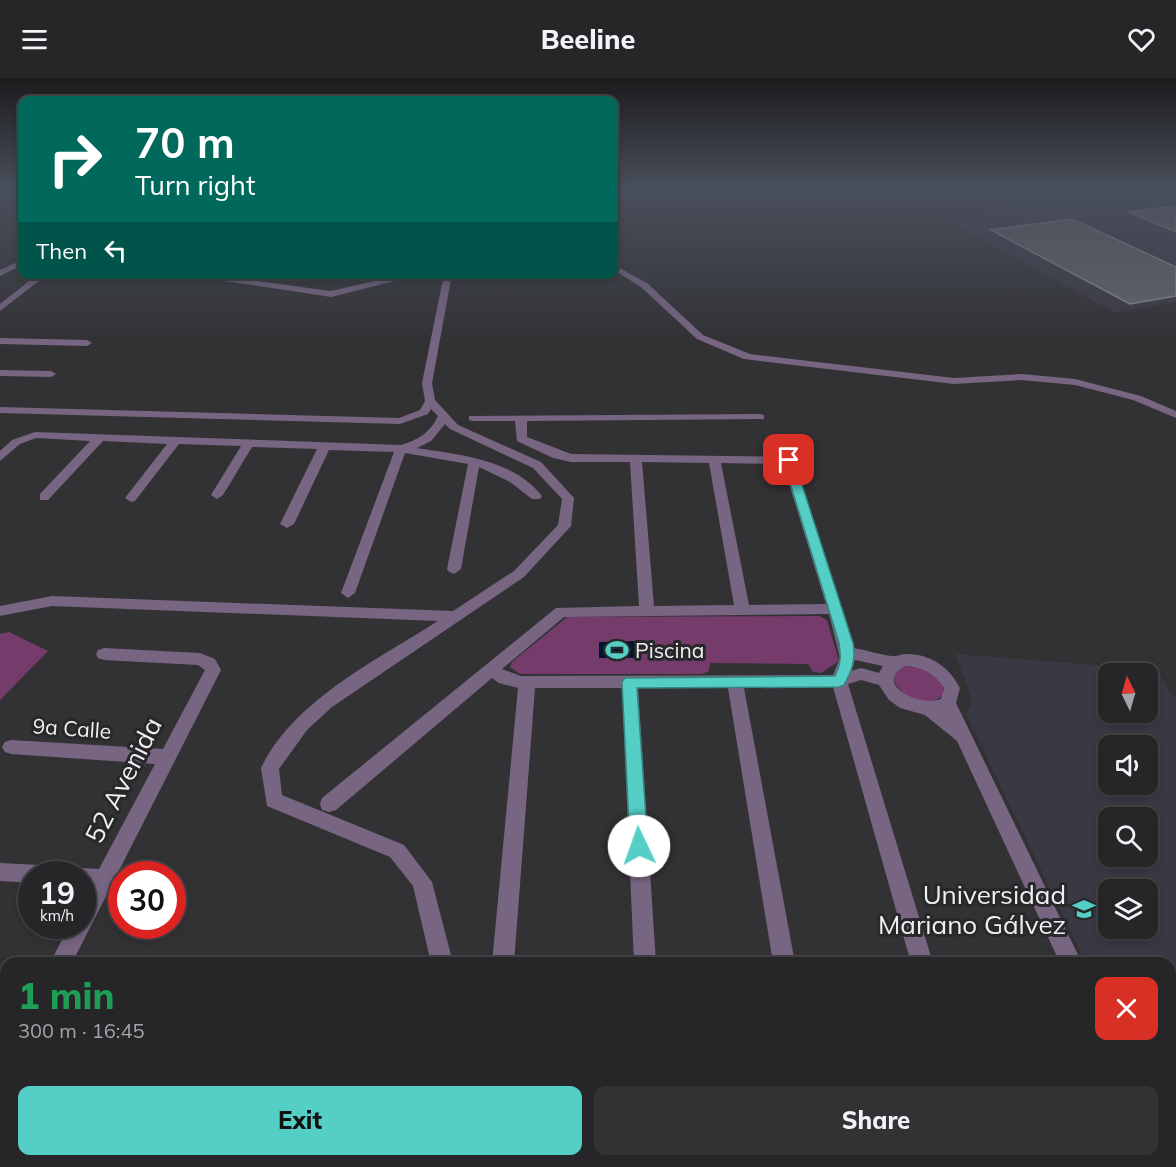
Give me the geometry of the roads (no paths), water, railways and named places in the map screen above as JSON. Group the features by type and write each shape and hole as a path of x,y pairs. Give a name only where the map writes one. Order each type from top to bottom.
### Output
{"street":[{"path":"0,273 18,264"},
{"path":"618,269 644,285 700,337 748,357 954,381 1022,377 1064,381 1137,398 1176,415"},
{"path":"0,308 38,279"},
{"path":"220,279 331,294 351,292 399,279"},
{"path":"441,957 422,882 397,851 273,800 270,768 301,725 326,702 519,574 564,526 568,498 537,465 454,427 430,401 427,383 447,279"},
{"path":"0,340 87,343"},
{"path":"0,373 51,374"},
{"path":"0,410 400,421 424,412 430,401"},
{"path":"401,449 423,443 432,437 444,416"},
{"path":"473,418 760,417"},
{"path":"521,418 520,438 557,455 636,459 789,460 848,652 845,670 839,681 920,957"},
{"path":"0,457 16,442 26,437 401,449 474,461 521,482 536,496"},
{"path":"44,497 99,438"},
{"path":"131,498 175,441"},
{"path":"217,495 248,444"},
{"path":"287,524 324,447"},
{"path":"348,594 401,449"},
{"path":"636,459 647,610"},
{"path":"714,459 742,609"},
{"path":"454,569 474,461"},
{"path":"0,611 52,601 458,616"},
{"path":"329,804 561,612 835,609"},
{"path":"848,652 895,663 913,660 934,666 943,673 952,688 948,703 1068,957"},
{"name":"52 Avenida","path":"96,894 166,757 210,678 212,666 200,659 104,654"},
{"path":"895,663 885,674 885,681 901,701 910,706 930,709 948,703"},
{"path":"491,670 505,679 527,682 839,681 861,674 885,681"},
{"path":"504,957 527,682"},
{"path":"630,682 645,957"},
{"path":"735,682 783,957"},
{"path":"930,709 967,739"},
{"name":"9a Calle","path":"11,747 166,757"},
{"path":"0,872 18,873"},
{"path":"96,879 104,879"},
{"path":"64,957 73,939"}],"water":[{"name":"Piscina","path":"635,641 636,658 599,658 599,642"}],"place":[{"name":"Piscina","path":"617,650"},
{"name":"Universidad Mariano Gálvez","path":"1084,909"}]}
